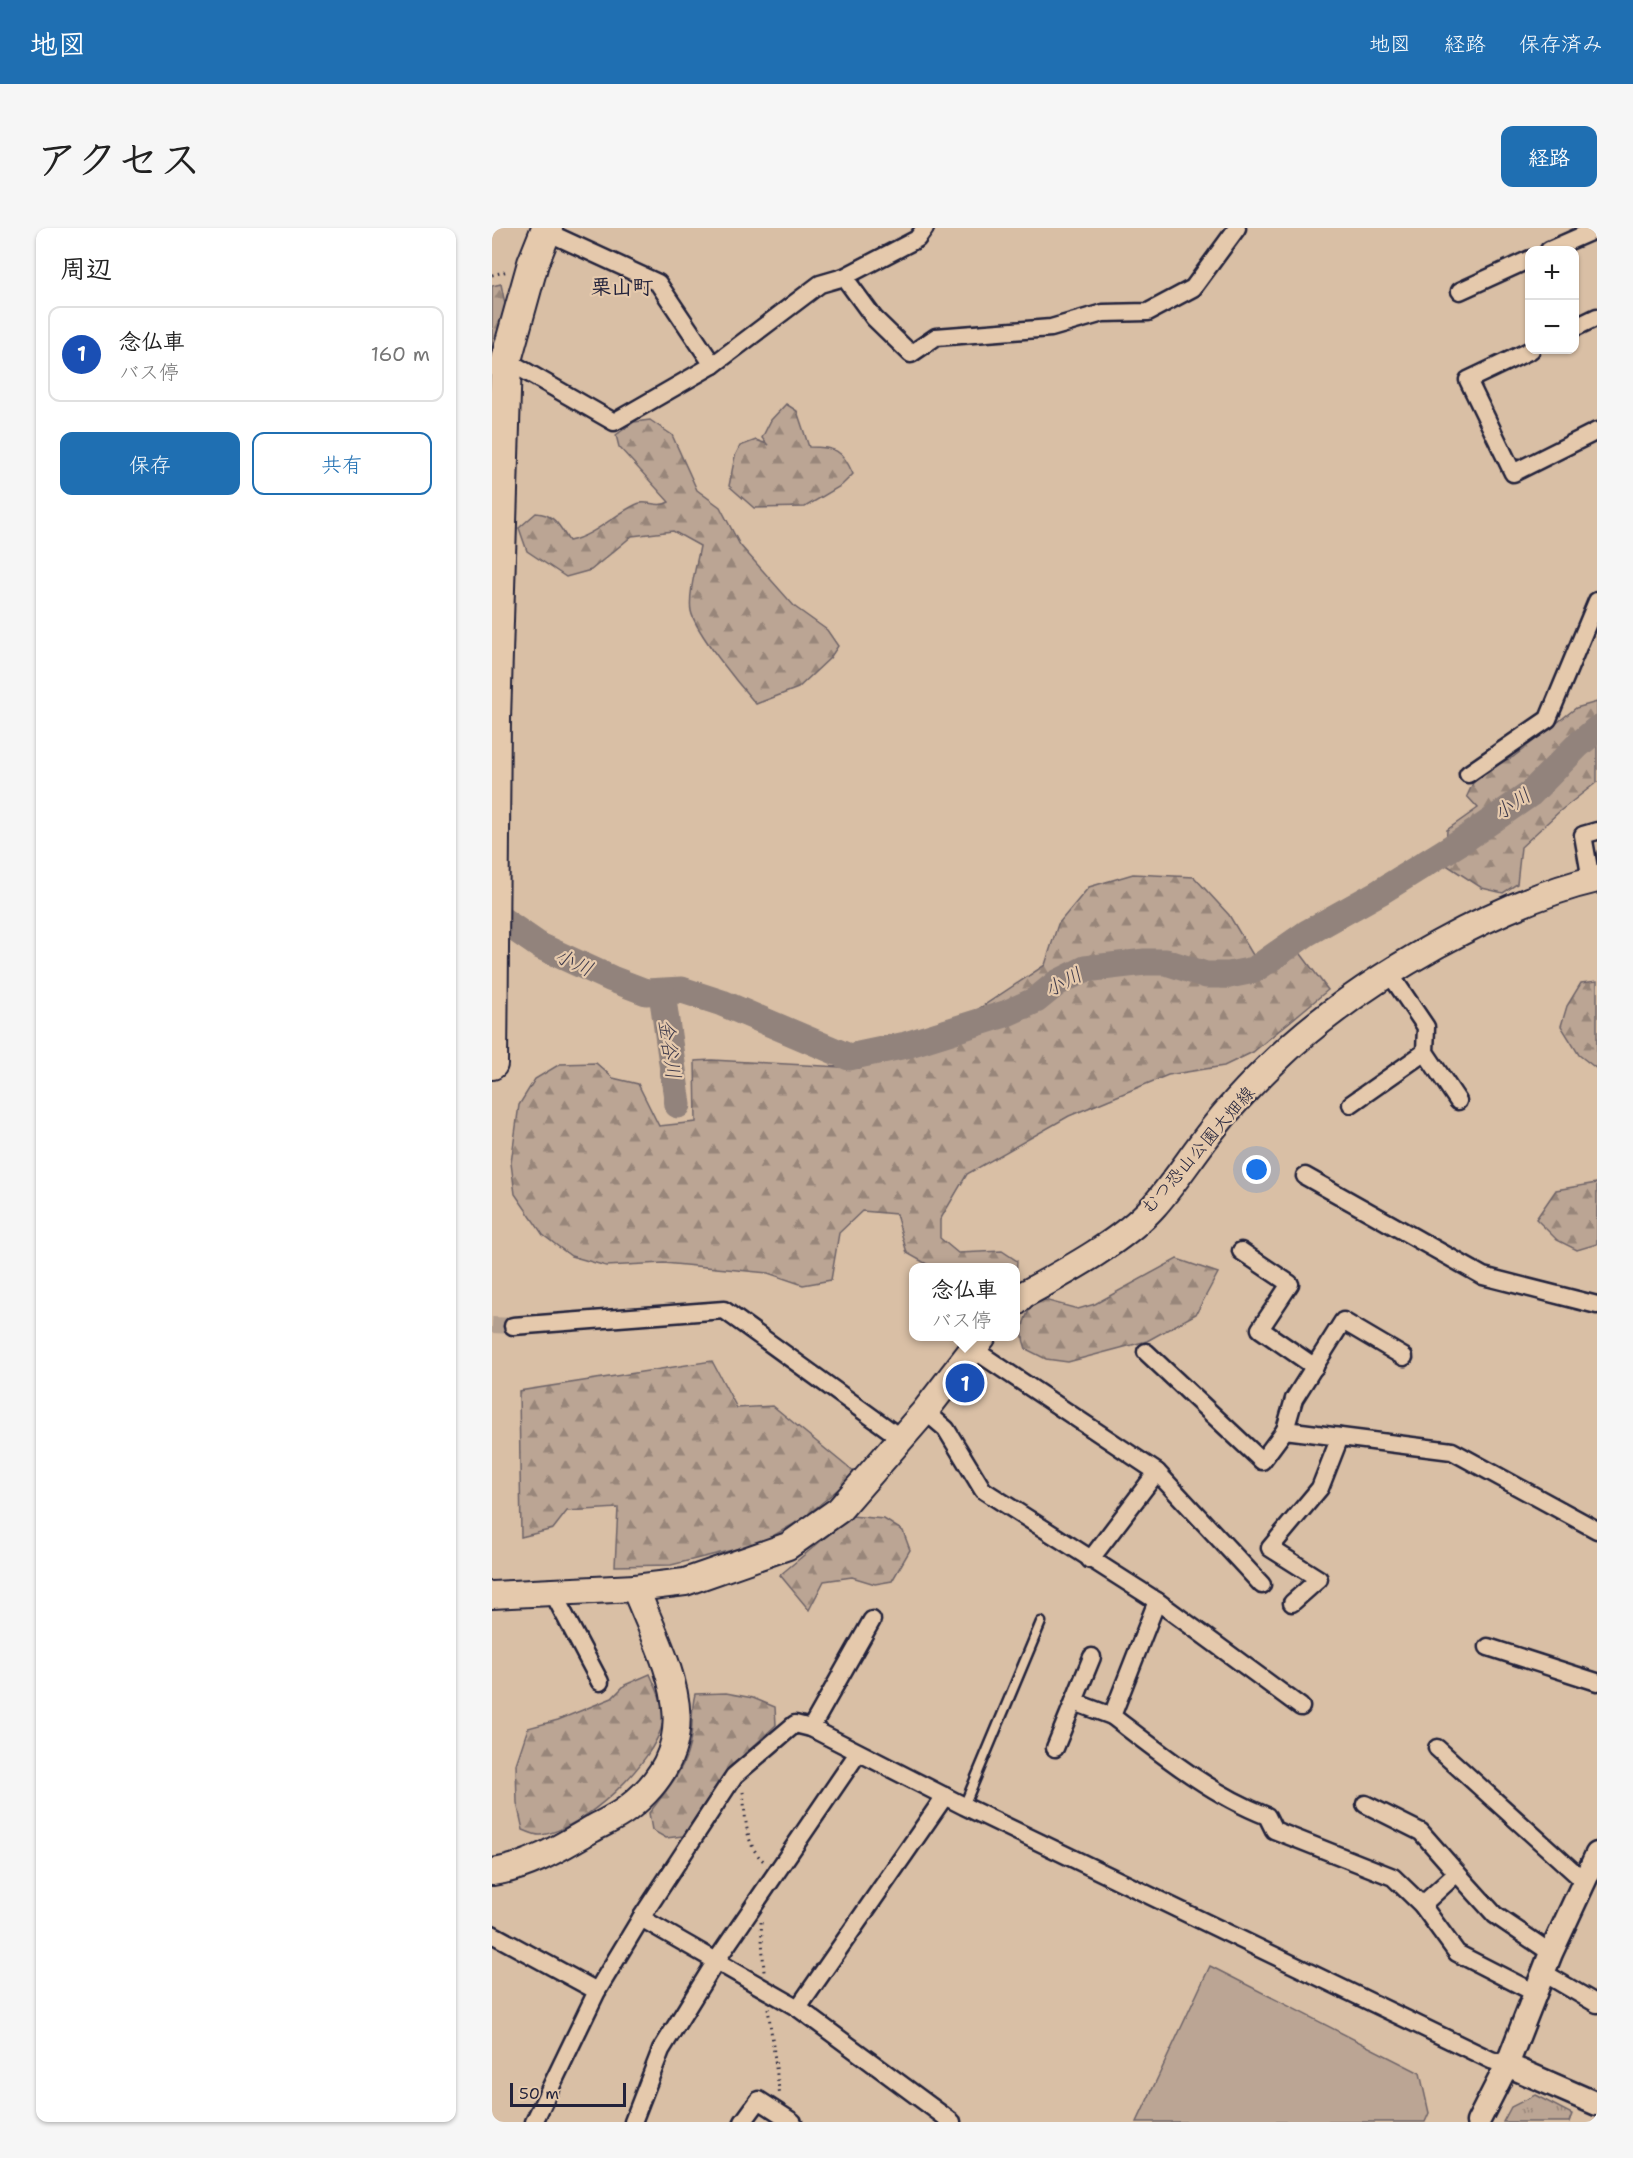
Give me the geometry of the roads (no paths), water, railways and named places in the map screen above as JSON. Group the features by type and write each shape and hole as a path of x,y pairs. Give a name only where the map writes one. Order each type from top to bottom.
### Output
{"highway":[{"path":"492,1064 495,719 506,360 533,263 546,230"}],"main road":[{"name":"むつ恐山公園大畑線","path":"1020,1298 1098,1251 1153,1207 1217,1124 1293,1045 1360,992 1518,903 1594,880"},
{"path":"492,1595 634,1588 685,1582 788,1546 839,1510 902,1439 978,1343"},
{"path":"492,1872 510,1870 568,1843 626,1810 654,1785 670,1760 677,1732 678,1704 634,1588"}],"street":[{"path":"506,360 614,422 713,364 820,284 844,277 917,239 925,228"},
{"path":"844,277 874,318 911,354 936,337 1051,328 1103,313 1148,312 1192,288 1237,228"},
{"path":"1558,246 1597,229"},
{"path":"546,230 658,283 713,364"},
{"path":"1460,291 1525,262"},
{"path":"1579,326 1597,317"},
{"path":"1525,353 1468,380 1513,474 1597,431"},
{"path":"1468,774 1548,719 1597,601"},
{"path":"1594,880 1583,834 1597,831"},
{"path":"1390,974 1426,1027 1425,1052 1458,1101"},
{"path":"1351,1104 1425,1052"},
{"path":"1305,1176 1483,1276 1597,1305"},
{"path":"1242,1251 1290,1284 1260,1329 1315,1367"},
{"path":"513,1326 724,1310 902,1439"},
{"path":"1146,1352 1262,1461 1285,1430 1294,1399 1343,1321 1404,1358"},
{"path":"978,1343 1158,1472 1262,1585"},
{"path":"925,1410 946,1429 982,1490 1156,1601 1301,1707"},
{"path":"1285,1430 1452,1451 1597,1530"},
{"path":"1292,1603 1319,1579 1270,1548 1320,1488 1340,1437"},
{"path":"1090,1560 1158,1472"},
{"path":"553,1593 600,1682"},
{"path":"1112,1716 1156,1601"},
{"path":"811,1728 872,1620"},
{"path":"1488,1647 1597,1682"},
{"path":"1055,1748 1092,1657"},
{"path":"1074,1702 1112,1716 1158,1751 1242,1807 1267,1816 1274,1830 1393,1877 1422,1905 1457,1953 1544,1973 1597,2004"},
{"path":"534,2122 597,1991 641,1917 734,1776 795,1724 811,1728 858,1754 964,1806 1491,2060 1597,2104"},
{"path":"1437,1748 1592,1872 1544,1973 1507,2065 1478,2122"},
{"path":"633,2122 661,2050 716,1961 858,1754"},
{"path":"798,2008 945,1796"},
{"path":"1365,1804 1421,1832 1544,1973"},
{"path":"1422,1905 1457,1873"},
{"path":"641,1917 798,2008 952,2122"},
{"path":"492,1934 597,1991"},
{"path":"743,2122 759,2100 788,2119"}],"lane":[{"path":"964,1806 1041,1622"}],"waterway":[{"name":"小川","path":"492,913 540,946 612,979 646,992 682,990 722,1003 849,1057 906,1045 1005,1014 1036,1000 1057,983 1085,969 1145,962 1166,962 1206,975 1229,975 1254,970 1307,933 1380,892 1465,839 1530,794 1597,729"},
{"name":"金谷川","path":"662,993 678,1105"}],"tunnel":[{"path":"492,1325 513,1326"}],"place":[{"name":"念仏車","path":"965,1383"}],"district":[{"name":"栗山町","path":"622,287"}]}
